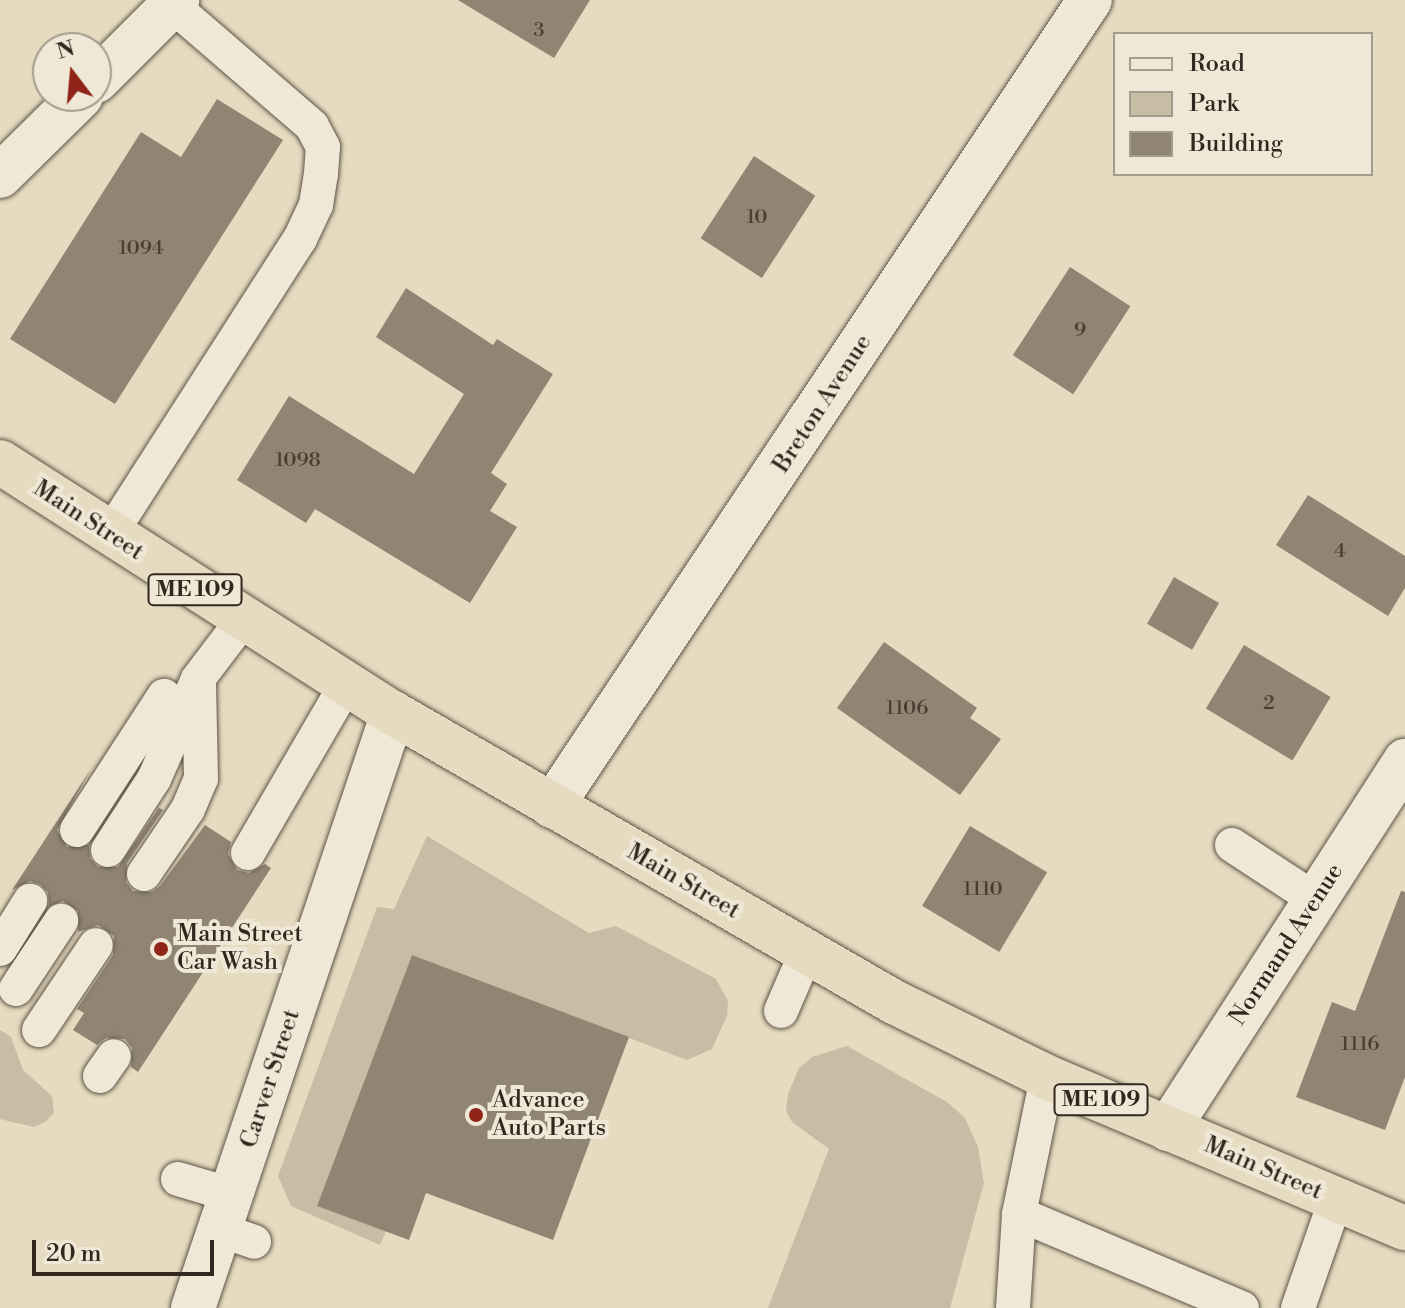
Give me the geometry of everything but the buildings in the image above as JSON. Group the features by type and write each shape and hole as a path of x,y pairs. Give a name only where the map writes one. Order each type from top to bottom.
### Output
{"highway":[{"name":"Main Street","path":"0,462 242,621 393,713 894,1002 1047,1077 1405,1228"}],"street":[{"name":"Breton Avenue","path":"552,806 1090,0"},
{"path":"112,65 175,2"},
{"path":"0,176 65,112"},
{"name":"Carver Street","path":"193,1308 235,1222 393,713"},
{"name":"Normand Avenue","path":"1168,1129 1405,761"}],"lane":[{"path":"109,536 300,239 316,205 321,174 323,147 312,126 175,2"},
{"path":"108,850 154,779 198,679 242,621"},
{"path":"144,874 188,809 201,779 198,679"},
{"path":"248,853 347,683"},
{"path":"77,830 164,696"},
{"path":"1232,845 1316,900"},
{"path":"0,949 30,901"},
{"path":"16,989 61,921"},
{"path":"39,1030 96,945"},
{"path":"781,1011 807,951"},
{"path":"1013,1308 1019,1214 1047,1077"},
{"path":"178,1179 235,1222"},
{"path":"1298,1308 1336,1199"},
{"path":"1019,1214 1242,1308"}],"green space":[{"path":"427,836 589,933 616,926 716,979 728,1001 727,1016 712,1049 687,1060 412,955 318,1206 386,1231 380,1245 291,1206 278,1176 377,907 394,909"},
{"path":"0,1030 11,1037 23,1070 52,1096 54,1113 34,1127 0,1119"},
{"path":"847,1046 947,1102 965,1118 978,1147 984,1183 950,1308 768,1308 829,1149 792,1122 786,1111 788,1094 799,1068 812,1057"}],"place":[{"name":"Main Street Car Wash","path":"161,949"},
{"name":"Advance Auto Parts","path":"476,1115"}]}
